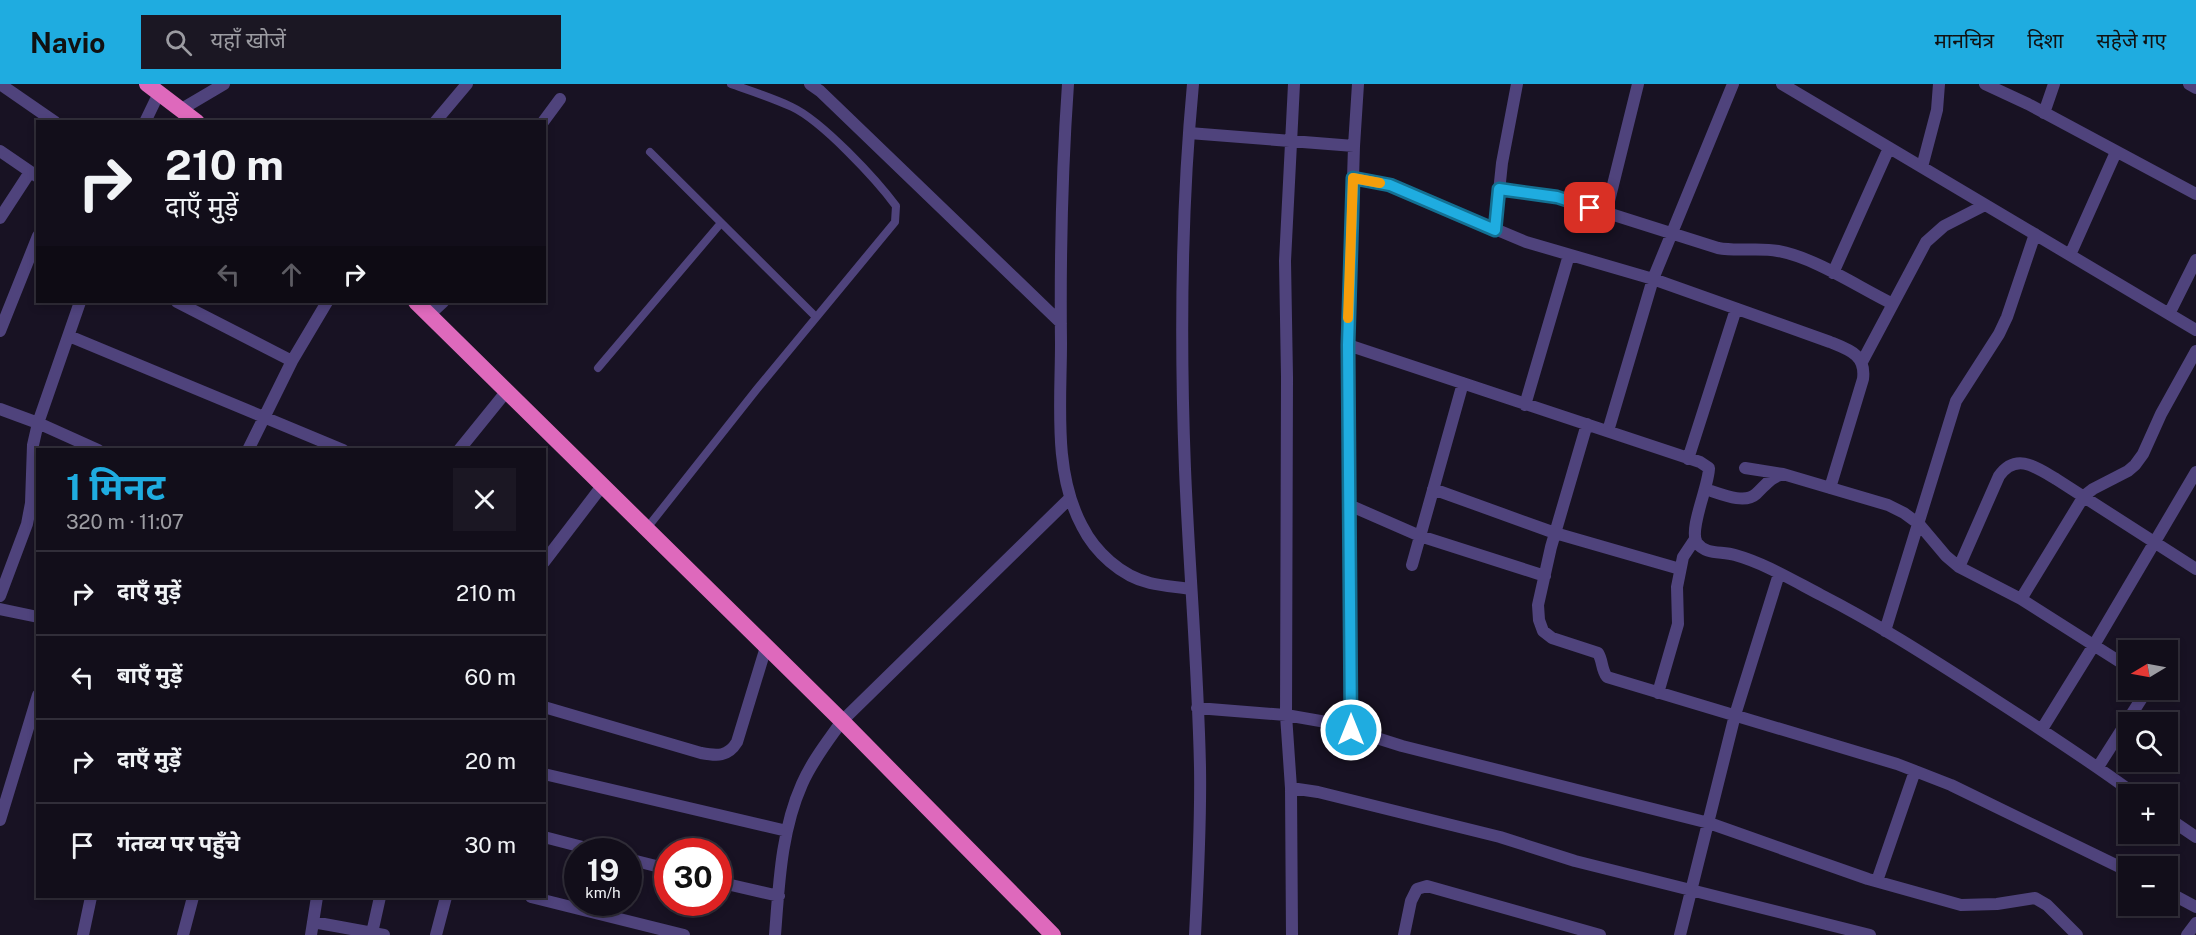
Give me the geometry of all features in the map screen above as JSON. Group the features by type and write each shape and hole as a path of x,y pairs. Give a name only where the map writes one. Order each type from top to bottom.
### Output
{"highway":[{"path":"153,88 194,120"},
{"path":"417,303 842,721 1053,935"}],"street":[{"path":"0,84 52,120"},
{"path":"180,110 224,84"},
{"path":"437,120 467,84"},
{"path":"1068,84 1062,175 1061,442 1070,498 1087,534 1105,557 1118,567 1150,583 1190,589"},
{"path":"1193,84 1188,133 1185,211 1183,381 1200,808 1195,935"},
{"path":"1292,935 1291,788 1286,715 1285,261 1294,84"},
{"path":"1351,730 1348,345 1358,84"},
{"path":"1495,230 1499,189 1517,84"},
{"path":"1606,213 1638,84"},
{"path":"1608,431 1653,279 1732,84"},
{"path":"1784,84 2196,330"},
{"path":"1922,167 1937,110 1939,84"},
{"path":"1985,84 2196,194"},
{"path":"2044,113 2054,84"},
{"path":"2189,84 2196,88"},
{"path":"818,86 1061,323"},
{"path":"145,120 153,88"},
{"path":"544,120 560,99"},
{"path":"1188,133 1290,139 1354,146"},
{"path":"1833,273 1889,148"},
{"path":"0,151 34,174 0,218"},
{"path":"2070,255 2116,152"},
{"path":"1353,178 1390,185 1526,242 1653,279 1845,348 1855,354 1862,363 1863,379 1830,488"},
{"path":"1499,189 1557,197 1671,235 1728,250 1781,251 1811,262 1893,304"},
{"path":"1862,363 1931,237 1944,226 1985,205"},
{"path":"1885,631 1956,401 1999,334 2035,234"},
{"path":"0,331 36,241"},
{"path":"1525,405 1569,255"},
{"path":"2169,314 2196,260"},
{"path":"0,596 27,524 31,503 33,445 80,303"},
{"path":"179,303 292,362"},
{"path":"249,448 292,362 326,303"},
{"path":"430,314 442,303"},
{"path":"1688,459 1736,309"},
{"path":"69,336 263,417 319,445"},
{"path":"1348,345 1700,462 1709,468 1709,478 1695,528 1695,539 1699,545 1708,551 1735,555 1822,595 1885,631 2042,729 2121,784"},
{"path":"2021,599 2084,496 2128,471 2143,454 2161,414 2196,351"},
{"path":"1412,565 1463,383"},
{"path":"461,448 506,392"},
{"path":"0,409 39,423 94,448"},
{"path":"1587,424 1538,605 1543,632 1552,638 1598,652 1603,660 1603,671 1607,677 1915,771 1952,785 2118,866"},
{"path":"1959,567 1999,476 2005,467 2012,463 2034,466 2196,569"},
{"path":"1745,468 1783,474 1888,505 1904,513 1919,524 1959,567 2021,599 2118,661"},
{"path":"2042,729 2196,472"},
{"path":"1705,489 1736,498 1746,498 1755,495 1773,477 1783,474"},
{"path":"546,557 603,486"},
{"path":"1433,489 1556,533 1680,568"},
{"path":"776,935 778,896 787,831 803,783 818,755 842,721 1070,498"},
{"path":"1349,505 1420,536 1545,576"},
{"path":"1658,693 1678,624 1677,587 1680,568 1683,557 1695,539"},
{"path":"1680,935 1735,715 1779,574"},
{"path":"0,609 36,617"},
{"path":"546,708 701,753 716,756 725,754 737,742 766,647"},
{"path":"2098,767 2141,700"},
{"path":"0,820 36,702"},
{"path":"1197,708 1308,718 1412,749 1709,824 1877,881 1960,905 2035,898 2047,905 2077,935"},
{"path":"1877,881 1915,771"},
{"path":"546,774 787,831"},
{"path":"1291,788 1318,792 1500,837 1575,861 1870,935"},
{"path":"2178,825 2196,837"},
{"path":"546,838 564,842"},
{"path":"732,885 778,896"},
{"path":"1404,935 1411,901 1418,889 1427,886 1600,935"},
{"path":"2178,897 2196,907"},
{"path":"83,935 91,898"},
{"path":"183,935 193,898"},
{"path":"317,898 312,928 378,934 380,898"},
{"path":"436,935 446,898"},
{"path":"535,898 684,935"},
{"path":"2187,935 2196,923"}],"lane":[{"path":"646,528 895,222 896,206 885,190 812,119 794,107 731,84"},
{"path":"650,152 816,317"},
{"path":"598,368 721,223"}],"slow traffic":[{"path":"1348,318 1353,178 1380,183"}],"route":[{"path":"1351,730 1348,345 1353,178 1390,185 1495,230 1499,189 1557,197 1590,208"}]}
